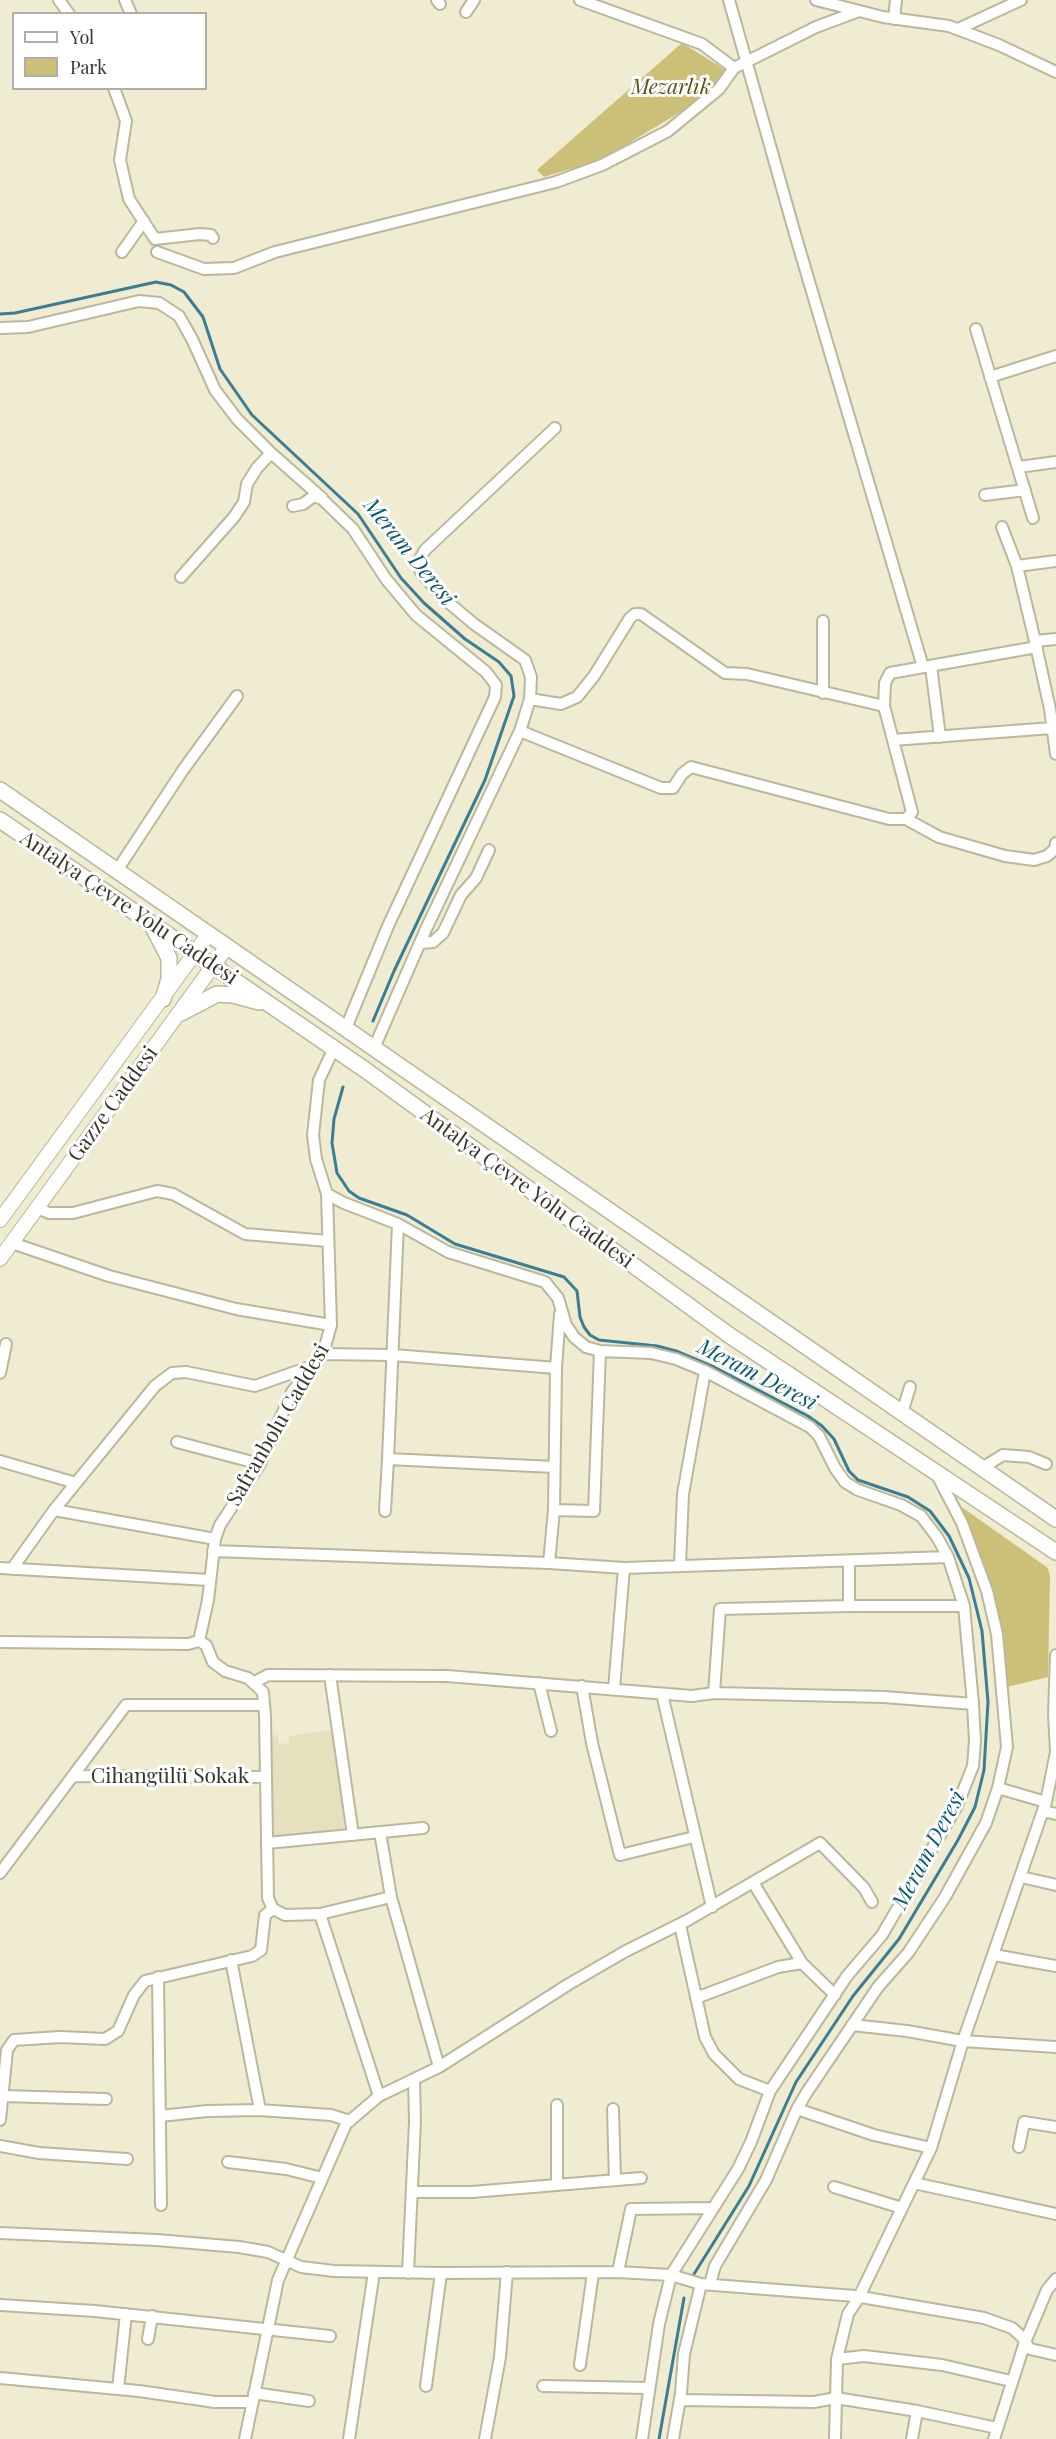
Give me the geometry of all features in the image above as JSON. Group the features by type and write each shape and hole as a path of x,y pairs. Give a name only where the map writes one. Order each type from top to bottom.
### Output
{"highway":[{"name":"Antalya Çevre Yolu Caddesi","path":"0,790 1056,1519"},
{"name":"Antalya Çevre Yolu Caddesi","path":"0,820 334,1048 729,1335 1056,1552"},
{"path":"150,922 166,948 169,958 169,979 163,999"},
{"path":"180,1013 217,994 248,999 276,1009"}],"main road":[{"name":"Gazze Caddesi","path":"0,1220 208,935"},
{"name":"Gazze Caddesi","path":"0,1259 226,948"}],"street":[{"path":"466,12 474,0"},
{"path":"580,0 702,44 734,68"},
{"path":"729,0 795,234 927,666 940,737"},
{"path":"816,0 894,19 949,26 999,45 1056,72"},
{"path":"894,19 896,0"},
{"path":"958,29 1021,0"},
{"path":"115,90 126,121 120,160 129,199 155,238 155,256 204,269 234,268 275,252 556,182 602,165 668,131 719,89 734,68 816,27 859,11"},
{"path":"122,252 144,221"},
{"path":"155,238 200,234 211,235 213,238"},
{"path":"0,328 28,327 139,301 159,303 178,316 192,339 214,390 237,419 353,529 386,579 416,615 486,672 496,685 495,697 388,926 346,1028"},
{"path":"976,329 1033,518"},
{"path":"990,377 1056,356"},
{"path":"374,1048 420,943 520,731 530,699 531,677 525,660 474,624 442,597 422,572 418,562 425,550 555,428"},
{"path":"181,576 234,518 244,502 247,484 257,468 271,453"},
{"path":"1019,466 1056,462"},
{"path":"985,495 1025,489"},
{"path":"293,506 303,504 314,496 322,499"},
{"path":"1002,527 1017,566 1053,708 1052,728 1056,754"},
{"path":"1017,566 1056,561"},
{"path":"530,699 561,704 577,697 594,676 630,618 635,614 641,614 725,673 747,674 884,706"},
{"path":"823,621 823,693"},
{"path":"906,819 912,812 884,706 885,683 890,673 1056,639"},
{"path":"116,872 183,770 237,696"},
{"path":"893,741 1052,728"},
{"path":"520,731 661,788 673,788 682,774 691,767 833,806 889,819 906,819 939,837 1005,856 1034,860 1047,856 1055,849 1056,843"},
{"path":"420,943 433,942 443,933 462,895 476,878 489,850"},
{"name":"Safranbolu Caddesi","path":"199,1641 208,1600 214,1545 220,1526 260,1464 292,1392 323,1354 331,1325 327,1194 316,1159 313,1135 319,1080 334,1048"},
{"path":"37,1208 50,1213 73,1213 157,1191 173,1194 245,1234 328,1241"},
{"path":"327,1194 398,1224 448,1252 545,1282 558,1298 566,1325 574,1337 586,1347 600,1351 651,1353 676,1359 705,1371 810,1427 819,1436 834,1468 845,1482 858,1490 901,1505 921,1516 937,1536 948,1557 964,1606 973,1704 975,1741 973,1766 957,1806 882,1935 847,1976 770,2091 738,2169 671,2275 659,2324 642,2439"},
{"path":"385,1511 398,1224"},
{"path":"12,1243 120,1279 236,1309 331,1325"},
{"path":"549,1563 554,1510 556,1368 560,1309"},
{"path":"0,1373 6,1344"},
{"path":"554,1510 594,1511 600,1351"},
{"path":"323,1354 393,1355 556,1368"},
{"path":"6,1568 155,1386 172,1373 186,1372 255,1386 314,1366"},
{"path":"680,1565 683,1494 705,1371"},
{"path":"902,1413 910,1386"},
{"path":"177,1442 260,1464"},
{"path":"982,1468 1003,1455 1029,1457 1046,1464"},
{"path":"388,1459 554,1467"},
{"path":"0,1461 76,1483"},
{"path":"673,2439 680,2400 684,2354 706,2284 766,2180 797,2109 878,1987 908,1953 945,1896 986,1823 998,1788 1006,1747 998,1634 987,1591 962,1523 935,1472"},
{"path":"54,1510 214,1545 624,1568 948,1557"},
{"path":"849,1562 849,1606"},
{"path":"6,1568 209,1580"},
{"path":"614,1689 624,1568"},
{"path":"714,1693 720,1610 849,1606 964,1606"},
{"path":"0,1642 188,1644 199,1641 206,1644 213,1662 225,1671 248,1678 263,1692 268,1898 273,1909 285,1915 320,1914 391,1897"},
{"path":"836,2439 837,2359 848,2313 859,2297 931,2148 963,2041 1045,1807 1056,1752 1054,1714 1056,1655"},
{"path":"253,1683 268,1675 447,1676 692,1696 714,1693 884,1697 973,1704"},
{"path":"330,1675 352,1835"},
{"path":"539,1683 551,1731"},
{"path":"582,1686 592,1743 620,1855 694,1837"},
{"path":"662,1694 712,1907"},
{"path":"0,1873 126,1705 264,1705"},
{"name":"Cihangülü Sokak","path":"74,1776 266,1777"},
{"path":"998,1788 1045,1807 1056,1814"},
{"path":"267,1842 423,1828"},
{"path":"380,1832 391,1897 439,2067"},
{"path":"245,2439 278,2280 346,2124 379,2096 439,2067 569,1984 626,1951 680,1925 754,1884 820,1843 864,1888 872,1902"},
{"path":"1021,1877 1056,1885"},
{"path":"754,1884 802,1963 835,1995"},
{"path":"0,2120 7,2050 14,2040 60,2037 105,2038 118,2031 134,1995 145,1981 252,1956 261,1950 265,1915 273,1909"},
{"path":"320,1914 379,2096"},
{"path":"680,1925 705,2037 714,2054 739,2079 770,2091"},
{"path":"994,1955 1056,1966"},
{"path":"231,1960 260,2110"},
{"path":"696,1998 778,1966 802,1963"},
{"path":"158,1977 161,2205"},
{"path":"852,2025 907,2031 963,2041 1056,2047"},
{"path":"408,2273 415,2121 414,2079"},
{"path":"3,2096 106,2099"},
{"path":"557,2105 557,2184"},
{"path":"613,2109 615,2180"},
{"path":"797,2109 874,2135 931,2148"},
{"path":"160,2115 260,2110 331,2115 350,2121"},
{"path":"1019,2147 1024,2122 1056,2127"},
{"path":"0,2146 39,2153 128,2159"},
{"path":"228,2162 286,2169 322,2178"},
{"path":"412,2192 472,2192 641,2178"},
{"path":"914,2183 1056,2214"},
{"path":"834,2187 902,2208"},
{"path":"618,2272 631,2210 713,2208"},
{"path":"0,2233 157,2240 239,2247 268,2252 302,2267 374,2272 441,2274 618,2272 671,2275 706,2284 859,2297 984,2318 1012,2328 1030,2349 1056,2355"},
{"path":"349,2439 374,2272"},
{"path":"485,2439 500,2357 507,2272"},
{"path":"580,2365 593,2272"},
{"path":"426,2386 441,2274"},
{"path":"680,2400 814,2402 837,2398 917,2411 995,2433 1025,2342 1047,2290 1056,2279"},
{"path":"0,2305 152,2316 268,2327 330,2336"},
{"path":"118,2389 126,2314"},
{"path":"148,2339 152,2316"},
{"path":"837,2359 864,2356 942,2365 1011,2381"},
{"path":"0,2378 118,2389 215,2402 254,2397 309,2401"},
{"path":"543,2386 649,2388"},
{"path":"912,2439 917,2411"}],"shaded area":[{"path":"333,1730 345,1831 272,1838 270,1736 277,1735 279,1744 289,1743 289,1736"}],"green space":[{"name":"Mezarlık","path":"682,43 724,69 722,77 687,108 601,160 544,177 537,170"},
{"path":"963,1508 1048,1568 1050,1577 1048,1677 1003,1688 1000,1646 961,1511"}],"waterway":[{"name":"Meram Deresi","path":"0,314 15,313 156,282 171,285 184,292 203,317 220,369 252,415 358,514 401,578 424,603 465,639 499,662 511,676 514,696 485,780 394,971 373,1021"},
{"name":"Meram Deresi","path":"343,1087 334,1119 332,1143 337,1173 349,1191 359,1198 407,1215 455,1244 564,1277 577,1291 580,1317 584,1327 590,1335 599,1340 657,1346 676,1351 714,1367 808,1416 834,1439 849,1471 858,1480 908,1497 930,1511 949,1536 969,1578 982,1631 988,1702 984,1770 975,1807 899,1939 853,1996 796,2082 749,2186 694,2274"},
{"name":"Meram Deresi","path":"659,2439 684,2298"}]}
